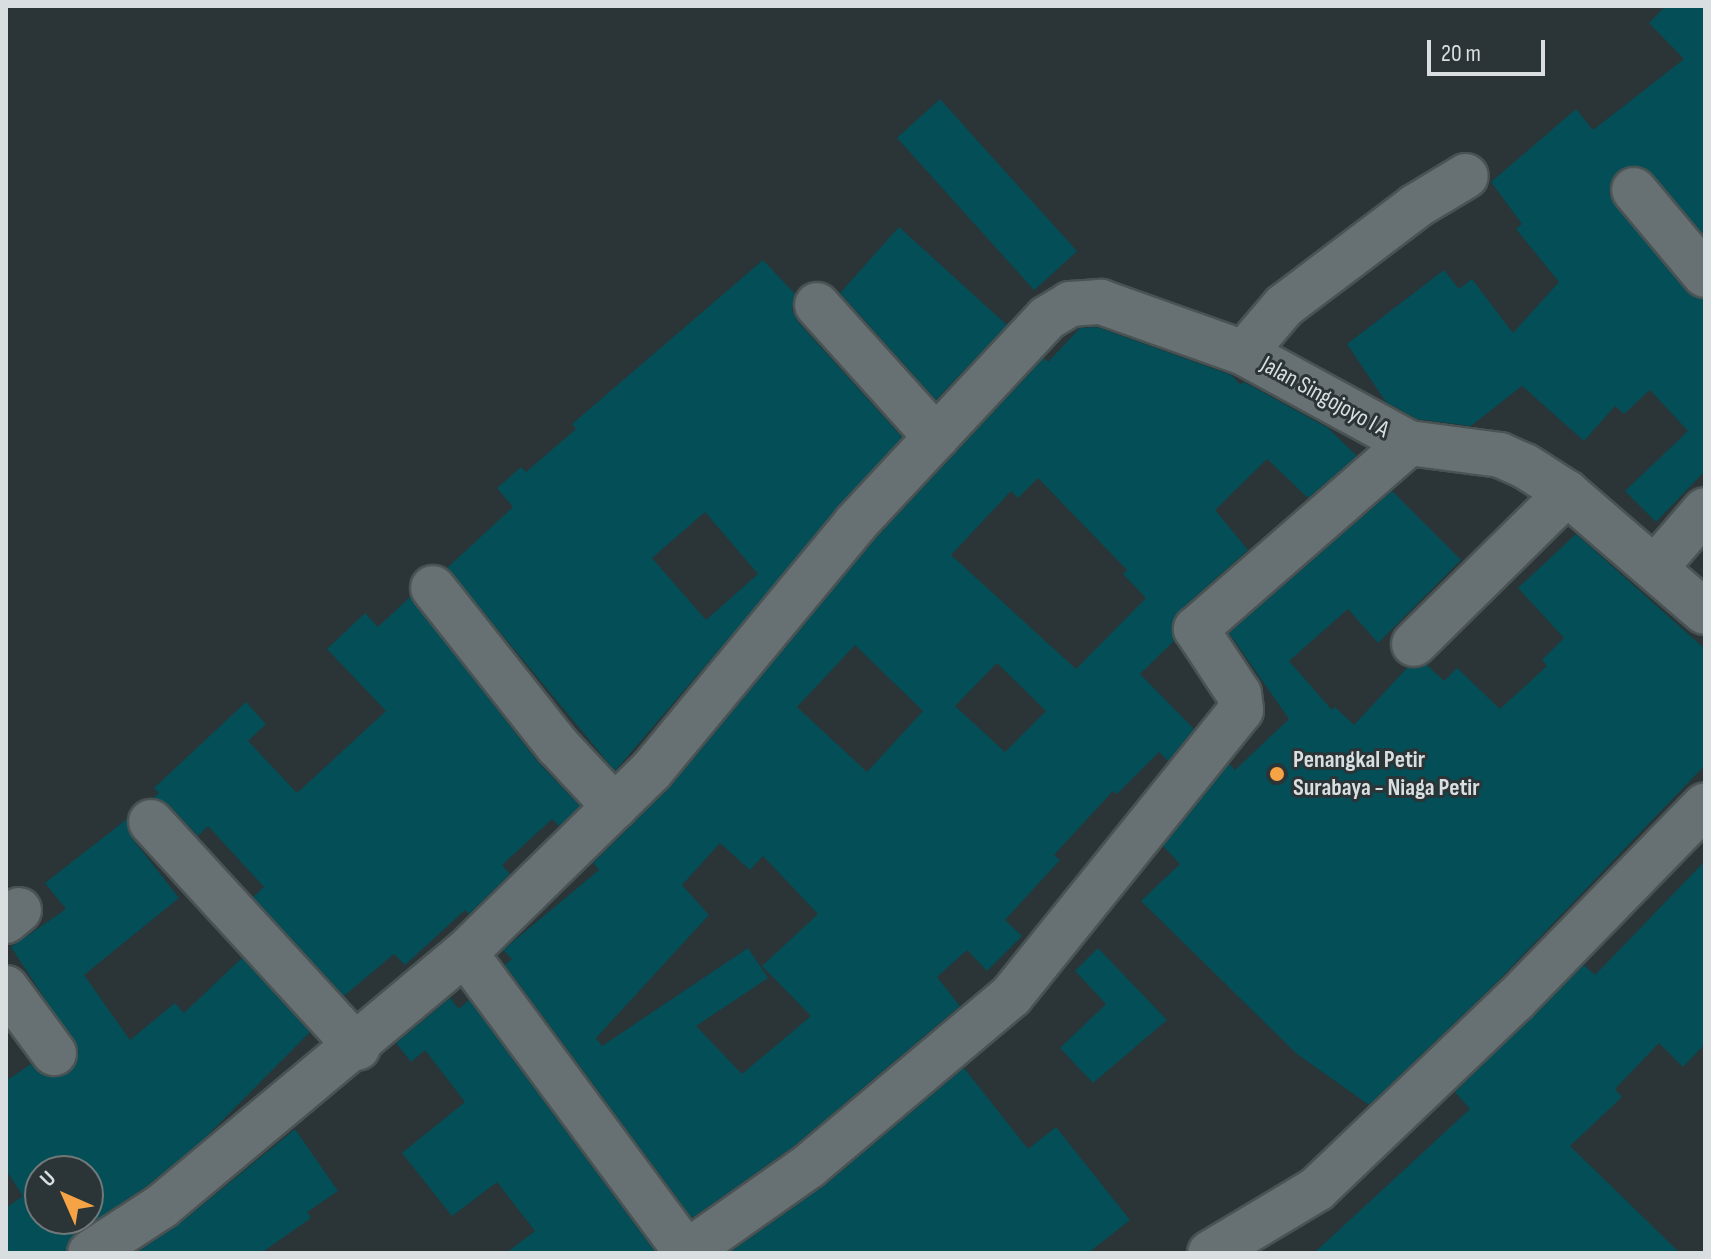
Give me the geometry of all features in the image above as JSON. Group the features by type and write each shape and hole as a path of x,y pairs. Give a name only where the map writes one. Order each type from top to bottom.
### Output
{"street":[{"path":"1244,353 1284,306 1416,206 1466,176"},
{"path":"1634,190 1705,275"},
{"name":"Jalan Singojoyo I A","path":"936,437 1047,318 1070,304 1101,302 1244,353 1409,443 1500,455 1567,493 1705,612"},
{"path":"90,1253 162,1206 358,1048 465,953 615,807 936,437 817,305"},
{"path":"465,953 687,1252 865,1121 1021,985 1241,710 1239,694 1196,629 1409,443"},
{"path":"1414,644 1567,493"},
{"path":"1656,567 1705,510"},
{"path":"433,588 558,746 615,807"},
{"path":"1210,1253 1317,1189 1515,1000 1705,805"},
{"path":"151,822 358,1048"},
{"path":"6,988 54,1053"}],"building":[{"path":"1666,6 1705,6 1705,236 1643,167 1619,170 1609,194 1686,291 1705,299 1705,471 1656,522 1625,491 1688,431 1650,390 1624,414 1615,406 1584,441 1522,386 1471,426 1417,419 1386,402 1347,344 1444,270 1459,289 1472,279 1513,333 1559,282 1516,229 1522,224 1491,182 1576,109 1593,130 1684,59 1649,23"},
{"path":"940,99 1077,251 1034,290 897,138"},
{"path":"899,227 1007,325 936,400 840,293"},
{"path":"763,260 795,294 792,309 798,322 902,437 615,771 447,568 513,507 497,488 521,467 526,472 576,429 572,424","holes":["705,512 758,574 706,620 652,558"]},
{"path":"1097,327 1231,375 1241,385 1244,382 1328,428 1357,456 1308,498 1267,459 1215,510 1248,550 1179,611 1173,621 1174,641 1140,674 1194,729 1168,761 1159,752 1117,794 1113,791 1054,855 1060,860 1005,920 1022,936 987,971 967,950 937,977 960,1006 794,1146 692,1218 505,965 512,959 503,950 599,870 593,863 670,787 874,540 1044,358 1048,362 1080,328","holes":["1038,478 1127,570 1123,574 1146,598 1076,669 951,555 1011,491 1018,498","855,645 923,711 867,772 797,707","997,663 1046,711 1005,752 955,706","720,843 750,870 763,856 818,914 762,966 811,1016 742,1074 696,1026 768,978 748,948 602,1046 596,1038 709,915 682,885"]},
{"path":"1392,491 1461,560 1378,643 1348,609 1289,661 1332,710 1335,707 1354,725 1407,668 1427,665 1444,681 1457,668 1500,709 1547,666 1542,660 1564,638 1518,588 1576,534 1705,649 1705,765 1497,982 1369,1105 1297,1054 1141,901 1180,864 1163,846 1229,764 1235,770 1289,719 1229,633"},
{"path":"410,597 538,762 580,806 559,826 552,819 502,865 510,874 469,914 465,910 405,965 394,954 344,996 253,897 264,887 208,826 198,836 169,805 153,798 159,793 154,788 246,702 266,724 248,741 297,793 386,711 327,649 365,613 378,627"},
{"path":"127,819 132,838 179,898 84,975 130,1040 175,1003 184,1013 242,958 310,1032 205,1138 147,1186 104,1214 104,1155 24,1155 24,1235 75,1235 65,1253 6,1253 6,1208 23,1196 6,1170 6,1081 31,1064 45,1076 68,1073 79,1051 11,947 66,909 45,883"},
{"path":"1705,861 1705,1044 1683,1067 1659,1043 1615,1089 1622,1097 1570,1146 1680,1253 1314,1253 1470,1109 1455,1092 1584,965 1595,975"},
{"path":"1098,948 1167,1020 1093,1083 1060,1048 1106,1004 1075,971"},
{"path":"450,998 459,1009 469,1000 656,1253 506,1253 535,1231 497,1182 452,1216 402,1153 465,1102 425,1050 411,1062 396,1043"},
{"path":"964,1068 1028,1149 1056,1127 1130,1220 1088,1253 729,1253 825,1185"},
{"path":"295,1129 338,1191 307,1212 311,1218 261,1253 136,1253 178,1225"}],"place":[{"name":"Penangkal Petir Surabaya - Niaga Petir","path":"1277,774"}]}
